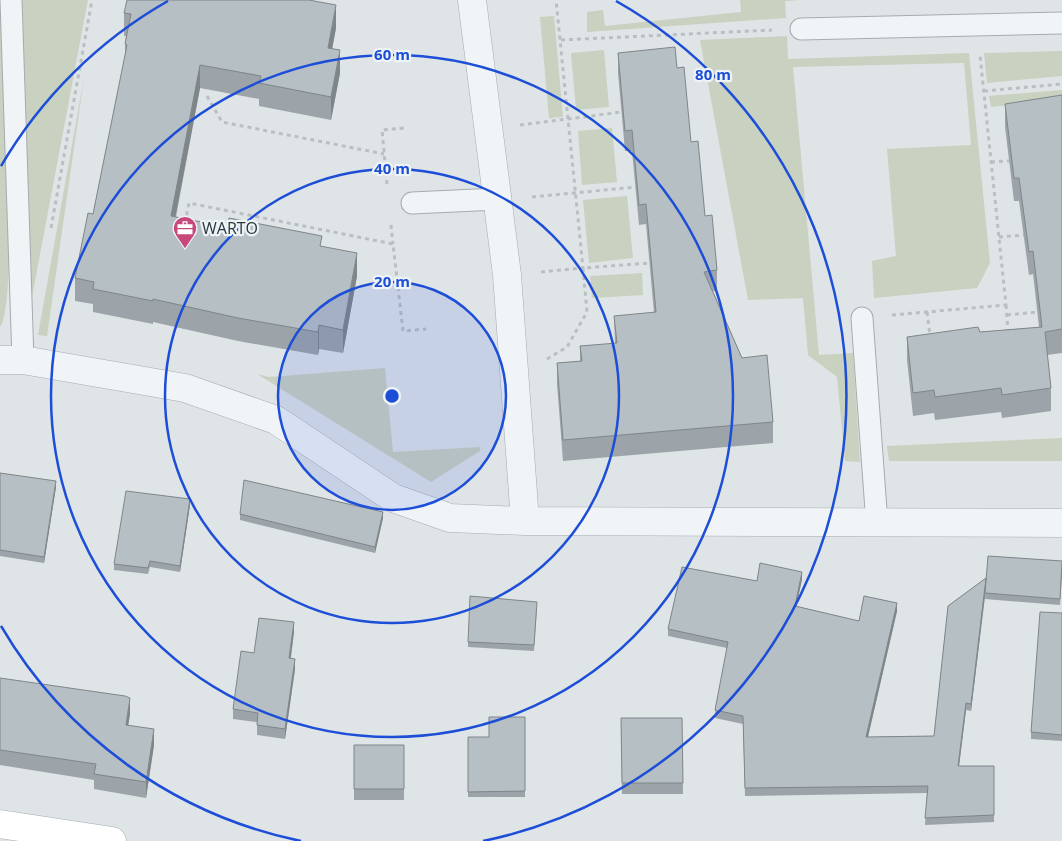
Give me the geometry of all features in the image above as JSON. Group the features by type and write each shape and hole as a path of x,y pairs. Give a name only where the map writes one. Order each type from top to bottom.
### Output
{"street":[{"path":"472,0 506,275 525,521"},
{"path":"12,360 185,388 276,420 393,498 450,518 525,521 876,524 1062,523"},
{"path":"0,824 75,838 112,841"}],"lane":[{"path":"11,0 12,360"},
{"path":"800,29 977,27 1062,23"},
{"path":"412,204 497,200"},
{"path":"862,318 876,524"}],"path":[{"path":"50,234 92,0"},
{"path":"513,365 542,362 567,347 587,312 556,0"},
{"path":"977,27 1008,334"},
{"path":"561,40 800,29"},
{"path":"984,91 1062,84"},
{"path":"207,96 222,122 384,154"},
{"path":"488,128 569,120 622,112"},
{"path":"387,188 382,130 404,128"},
{"path":"992,162 1009,161"},
{"path":"497,200 636,187"},
{"path":"183,232 188,203 393,244"},
{"path":"390,215 403,332 426,329"},
{"path":"317,239 319,229"},
{"path":"999,237 1024,235"},
{"path":"506,275 649,263"},
{"path":"862,318 1006,305"},
{"path":"927,312 931,339"},
{"path":"1007,315 1038,312"}],"green space":[{"path":"0,0 5,0 10,227 9,274 5,309 0,327"},
{"path":"22,0 88,0 28,318"},
{"path":"740,0 800,0 785,1 786,18 587,32 587,12 603,10 605,26 741,12"},
{"path":"554,16 563,117 549,118 540,17"},
{"path":"787,36 788,59 969,53 990,263 977,288 874,298 872,261 896,256 887,149 971,145 964,63 793,67 819,355 853,353 860,462 845,461 837,377 808,355 803,298 748,300 700,40"},
{"path":"604,50 609,107 576,110 571,53"},
{"path":"1062,51 1062,76 987,83 984,53"},
{"path":"84,78 47,336 38,335"},
{"path":"1062,90 1062,100 991,107 989,96"},
{"path":"612,128 617,182 582,185 578,131"},
{"path":"627,196 633,258 589,263 583,200"},
{"path":"642,273 643,295 592,298 590,276"},
{"path":"385,368 393,452 480,447 480,451 431,482 257,374 269,377"},
{"path":"1062,438 1062,461 889,461 887,446"}],"building":[{"path":"127,0 309,0 336,5 328,48 340,50 331,97 259,83 261,76 200,65 171,216 227,227 229,218 322,236 320,246 357,253 343,330 319,325 318,332 238,318 153,299 153,301 93,289 94,282 75,278 88,213 93,214 127,45 125,44 131,14 124,13"},
{"path":"675,47 677,68 684,67 691,142 698,141 705,216 712,215 717,270 704,272 742,358 767,355 773,422 563,440 557,363 582,361 580,346 617,343 614,316 656,312 646,204 639,205 632,130 625,131 618,53"},
{"path":"1062,95 1062,329 1045,332 1051,388 1002,395 1001,388 935,397 934,390 913,393 907,337 978,327 980,332 1042,327 1033,251 1029,252 1019,178 1014,178 1005,104"},
{"path":"0,473 56,481 44,557 0,550"},
{"path":"244,480 383,512 375,547 240,514"},
{"path":"126,491 190,499 180,566 150,561 148,568 114,564"},
{"path":"988,556 1062,561 1060,599 985,593"},
{"path":"760,563 802,572 795,606 859,621 864,596 897,603 866,737 934,736 948,606 986,578 971,704 966,703 958,766 994,766 994,815 925,818 928,786 745,788 743,716 715,710 728,642 668,629 682,567 757,581"},
{"path":"470,596 537,602 534,645 468,642"},
{"path":"1040,612 1062,613 1062,735 1031,732"},
{"path":"259,618 294,622 289,658 295,659 285,729 257,725 258,713 233,709 241,651 254,653"},
{"path":"0,678 130,698 126,725 154,729 146,782 94,774 96,764 0,750"},
{"path":"489,717 525,717 525,791 468,792 468,737 489,737"},
{"path":"621,718 682,718 683,783 622,783"},
{"path":"354,745 404,745 404,789 354,789"}],"place":[{"name":"WARTO","path":"185,249"}]}
